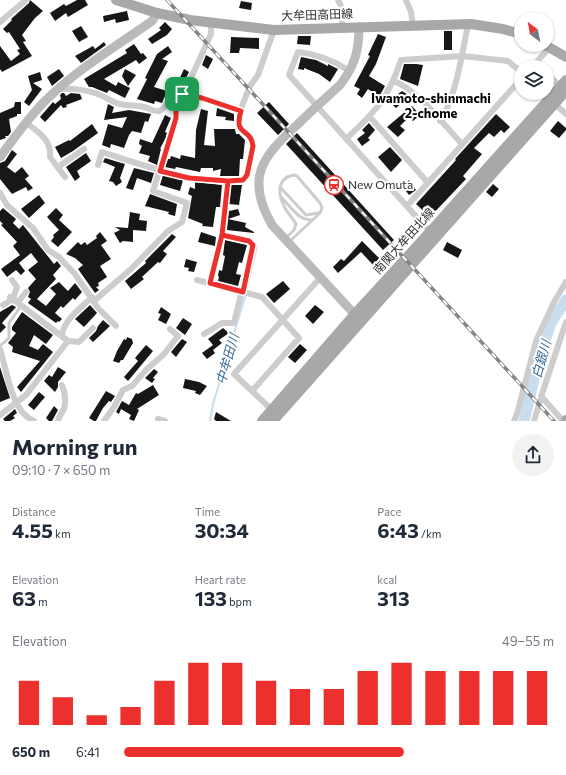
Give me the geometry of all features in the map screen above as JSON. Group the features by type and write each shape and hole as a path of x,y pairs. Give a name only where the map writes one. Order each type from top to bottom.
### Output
{"main road":[{"name":"大牟田高田線","path":"116,0 157,13 211,23 274,30 468,24 514,32"},
{"path":"554,50 566,57"},
{"name":"南関大牟田北線","path":"262,421 555,104 564,85"},
{"name":"南関大牟田北線","path":"273,421 430,232 564,85"}],"street":[{"path":"0,22 26,0"},
{"path":"338,0 344,12 341,27"},
{"path":"406,0 411,12 413,25"},
{"path":"1,154 47,99 57,90 152,21 157,13"},
{"path":"62,336 63,329 67,322 131,269 168,231 182,222 187,203 153,191 176,118 176,110 182,94 211,34 211,23"},
{"path":"440,121 447,112 462,56 468,24"},
{"path":"358,318 272,225 262,208 259,194 262,167 268,155 277,143 340,85 350,71 359,45 359,27"},
{"path":"98,165 102,152 160,171 189,178 228,181 243,180 247,175 253,146 250,138 238,124 250,86 258,76 274,30"},
{"path":"350,71 334,61 322,56 298,52 288,75 430,232"},
{"path":"346,139 370,117 383,100 394,82 401,60 462,56 508,61 514,66"},
{"path":"554,79 564,85"},
{"path":"394,82 404,86 414,93 462,144"},
{"path":"407,206 514,87"},
{"path":"57,90 68,88 81,90 106,97 112,102 159,111 163,109 172,94 175,93 202,98 241,111"},
{"path":"555,104 566,114"},
{"path":"370,117 428,182"},
{"path":"26,123 41,133 51,149 50,157 65,177"},
{"path":"58,167 84,149"},
{"path":"210,283 222,235 228,181"},
{"path":"0,193 7,205 33,228 48,250 59,257 75,274 98,308 116,326"},
{"path":"204,334 222,323 234,323 243,292 253,245 249,241 222,235"},
{"path":"272,410 234,374 320,278"},
{"path":"12,280 17,287 16,300"},
{"path":"197,280 262,296 299,338 252,391"},
{"path":"514,421 536,341 554,302 566,282"},
{"path":"3,305 16,300 26,292"},
{"path":"16,300 68,341 79,342 93,328"},
{"path":"534,421 566,322"},
{"path":"104,421 114,407 123,390 132,386 146,369 164,354 178,336 170,329"},
{"path":"0,415 26,395 68,341"},
{"path":"0,351 3,370 16,404 25,419 34,421"},
{"path":"58,421 59,416 64,409 65,398 62,385"},
{"path":"541,396 565,421"},
{"path":"158,419 165,421"}],"lane":[{"path":"293,175 297,176 320,203 322,208 320,213 286,241 294,230 296,224 285,209 280,196 280,187 284,179 293,175"},
{"path":"280,187 306,215 320,213"},
{"path":"280,196 300,218 312,220"},
{"path":"0,351 9,338 9,323 16,300"}],"building":[{"path":"30,0 43,11 35,18 22,35 26,41 23,42 32,56 2,72 0,69 0,46 11,61 20,54 17,50 20,49 9,32 7,33 3,29 12,20 11,19 29,3"},
{"path":"77,0 85,0 88,5 68,17 66,13 55,21 50,13 64,4 66,6"},
{"path":"241,1 252,3 251,10 239,8"},
{"path":"127,11 129,20 116,23 115,19 104,22 103,16"},
{"path":"165,22 172,29 167,35 152,44 148,39 161,30 159,28"},
{"path":"81,26 88,37 79,42 72,31"},
{"path":"444,31 452,31 452,50 444,50"},
{"path":"378,34 386,37 376,64 369,76 385,86 379,97 368,89 362,98 357,94 360,89 354,86 370,56 368,55"},
{"path":"298,36 311,36 310,45 297,44"},
{"path":"231,37 259,38 259,49 240,48 239,53 230,53"},
{"path":"104,42 106,45 81,63 75,56 93,46 95,49"},
{"path":"134,44 141,54 143,53 147,58 139,64 136,60 104,79 116,86 118,82 130,88 125,98 109,90 107,93 89,87 84,79 127,53 125,50"},
{"path":"168,46 172,52 162,59 168,61 154,87 167,91 162,103 155,101 154,104 137,99 147,79 145,78 157,54"},
{"path":"206,55 213,59 208,69 202,65"},
{"path":"301,57 316,60 338,69 330,82 319,74 304,68 304,70 298,69"},
{"path":"404,64 423,65 418,86 400,79"},
{"path":"59,69 64,76 52,86 47,77"},
{"path":"125,69 136,75 128,86 122,76"},
{"path":"184,69 189,72 183,84 178,82"},
{"path":"40,72 42,80 33,83 42,89 29,106 24,102 32,90 28,76"},
{"path":"402,91 410,96 396,108 389,101"},
{"path":"62,93 66,96 71,93 80,94 82,99 66,105 67,107 63,108 61,105 45,122 40,117 53,102 55,104 61,99 60,95"},
{"path":"15,102 21,102 21,114 17,114 17,116 9,119 11,132 8,136 5,136 6,138 0,140 0,113 14,107"},
{"path":"269,102 289,124 278,135 257,113"},
{"path":"108,104 114,107 112,113 129,110 151,114 148,122 145,121 141,133 132,131 124,148 111,144 110,148 102,145 108,124 122,128 127,117 104,120"},
{"path":"412,106 420,115 413,121 409,117 400,126 405,130 398,137 387,127"},
{"path":"217,108 234,114 234,121 225,120 226,117 216,116"},
{"path":"201,109 208,111 204,145 215,146 214,129 235,129 236,134 239,134 245,140 243,159 240,159 239,176 220,176 221,169 213,171 213,168 201,168 200,172 176,167 175,169 165,167 171,156 180,159 181,155 195,158 196,130"},
{"path":"496,114 510,127 504,133 501,130 494,137 489,133 474,148 482,154 463,176 466,179 430,217 416,204"},
{"path":"165,115 171,118 165,132 167,133 160,149 157,165 148,161 150,156 139,153 142,146 139,144 140,139 152,143"},
{"path":"558,121 566,128 559,138 550,131"},
{"path":"369,123 375,130 368,138 370,140 362,146 357,139 365,133 362,130"},
{"path":"92,124 98,133 61,158 55,147 69,140 70,141"},
{"path":"297,133 394,240 383,250 286,144"},
{"path":"390,147 402,160 391,172 378,157"},
{"path":"12,150 17,154 7,167 15,173 22,167 29,176 25,179 33,188 28,191 26,187 12,194 0,179 0,163 5,161"},
{"path":"86,153 91,161 77,171 80,177 75,181 66,167"},
{"path":"105,158 125,164 120,178 122,182 116,186 113,182 109,181 115,167 103,162"},
{"path":"134,168 154,173 151,183 137,178 133,190 126,188"},
{"path":"163,175 183,180 180,191 160,185"},
{"path":"409,180 416,190 409,195 402,186"},
{"path":"195,182 222,185 220,207 216,207 213,227 202,226 203,224 188,218 192,196 188,194 190,187 195,189"},
{"path":"493,184 499,189 492,197 486,192"},
{"path":"231,185 242,185 239,205 229,204"},
{"path":"150,194 177,204 175,216 168,214 169,212 145,206"},
{"path":"39,195 45,203 29,218 21,209"},
{"path":"3,208 16,219 13,223 19,229 23,225 54,264 57,261 61,266 53,275 56,279 37,299 46,306 56,294 50,288 59,282 68,291 75,283 82,292 75,300 73,298 63,308 61,306 55,313 62,319 59,322 58,321 56,323 28,303 31,299 28,297 30,292 28,288 36,279 28,270 38,262 31,253 19,263 25,271 21,275 16,270 7,277 1,269 20,255 13,246 17,242 1,225 3,224 0,221 0,211"},
{"path":"56,208 63,215 59,220 72,232 58,247 51,241 54,237 53,235 59,230 47,217"},
{"path":"238,209 240,215 228,219 229,211"},
{"path":"130,212 140,214 139,220 147,221 146,231 133,230 133,242 123,241 120,243 114,233 120,230 115,227 128,228"},
{"path":"228,219 246,223 245,227 254,233 227,230"},
{"path":"100,232 107,241 101,245 111,259 100,266 107,277 98,283 99,286 96,287 99,290 95,293 78,269 83,265 75,258 66,254 78,242 81,245 85,242 87,245 97,238 96,236"},
{"path":"201,232 216,237 215,246 198,242"},
{"path":"172,234 176,237 163,251 167,254 160,263 158,262 142,277 144,279 131,289 125,281 146,263 145,261"},
{"path":"225,240 247,245 242,263 239,262 236,274 241,275 238,286 218,281 219,270 222,271 225,256 223,255"},
{"path":"362,241 381,260 375,267 361,252 338,273 333,267 341,259 344,261"},
{"path":"447,242 462,250 458,258 443,250"},
{"path":"186,259 197,262 194,272 188,271 189,268 184,267"},
{"path":"283,281 290,289 274,303 266,294"},
{"path":"12,305 16,307 2,323 6,327 0,333 0,312"},
{"path":"90,305 97,313 84,327 75,319"},
{"path":"315,305 324,312 313,324 305,316"},
{"path":"161,307 171,314 166,324 158,320 161,314 158,313"},
{"path":"22,312 53,335 46,344 34,335 29,346 38,350 43,344 53,352 21,392 17,387 40,361 12,352 13,347 8,343 16,333 12,330 12,327"},
{"path":"183,318 192,324 185,335 176,328"},
{"path":"103,320 110,326 93,342 89,338 96,331"},
{"path":"223,328 229,333 219,340 222,343 213,350 215,353 207,359 202,353 213,345 208,339"},
{"path":"127,337 132,339 133,343 123,360 119,363 113,361 124,339 126,340"},
{"path":"182,339 187,342 176,357 171,352"},
{"path":"300,344 307,350 295,363 288,357"},
{"path":"146,345 153,351 128,381 124,377 138,361 135,358"},
{"path":"0,367 10,398 0,402"},
{"path":"58,367 66,372 58,382 58,387 55,392 44,381 49,375 52,377"},
{"path":"154,369 158,372 153,378 155,379 152,383 145,378"},
{"path":"185,379 199,382 207,386 200,395 195,393 196,391 183,388"},
{"path":"153,385 159,395 137,409 139,410 134,421 129,419 131,415 121,409 119,414 116,412 122,401 129,405 136,393 138,394"},
{"path":"106,391 115,396 111,402 109,401 103,408 96,421 94,421 89,418"},
{"path":"39,392 45,397 34,410 28,405"},
{"path":"54,406 58,410 52,421 49,421 46,418"},
{"path":"15,409 17,413 13,416 15,418 10,421 5,421 3,419"},
{"path":"216,412 231,421 216,421 214,419"}],"waterway":[{"name":"中牟田川","path":"247,288 257,247"},
{"name":"中牟田川","path":"210,421 213,404 245,297"},
{"name":"白銀川","path":"524,421 540,355 551,323 566,300"}],"railway":[{"path":"167,0 554,421"}],"place":[{"name":"New Omuta","path":"334,185"}],"district":[{"name":"Iwamoto-shinmachi 2-chome","path":"431,106"}],"route":[{"path":"182,94 180,96 176,110 176,118 160,171 189,178 228,181 222,235 249,241 253,245 243,292 210,283 222,235 228,181 243,180 247,175 253,141 239,127 238,118 241,111 202,98 182,94"}]}
